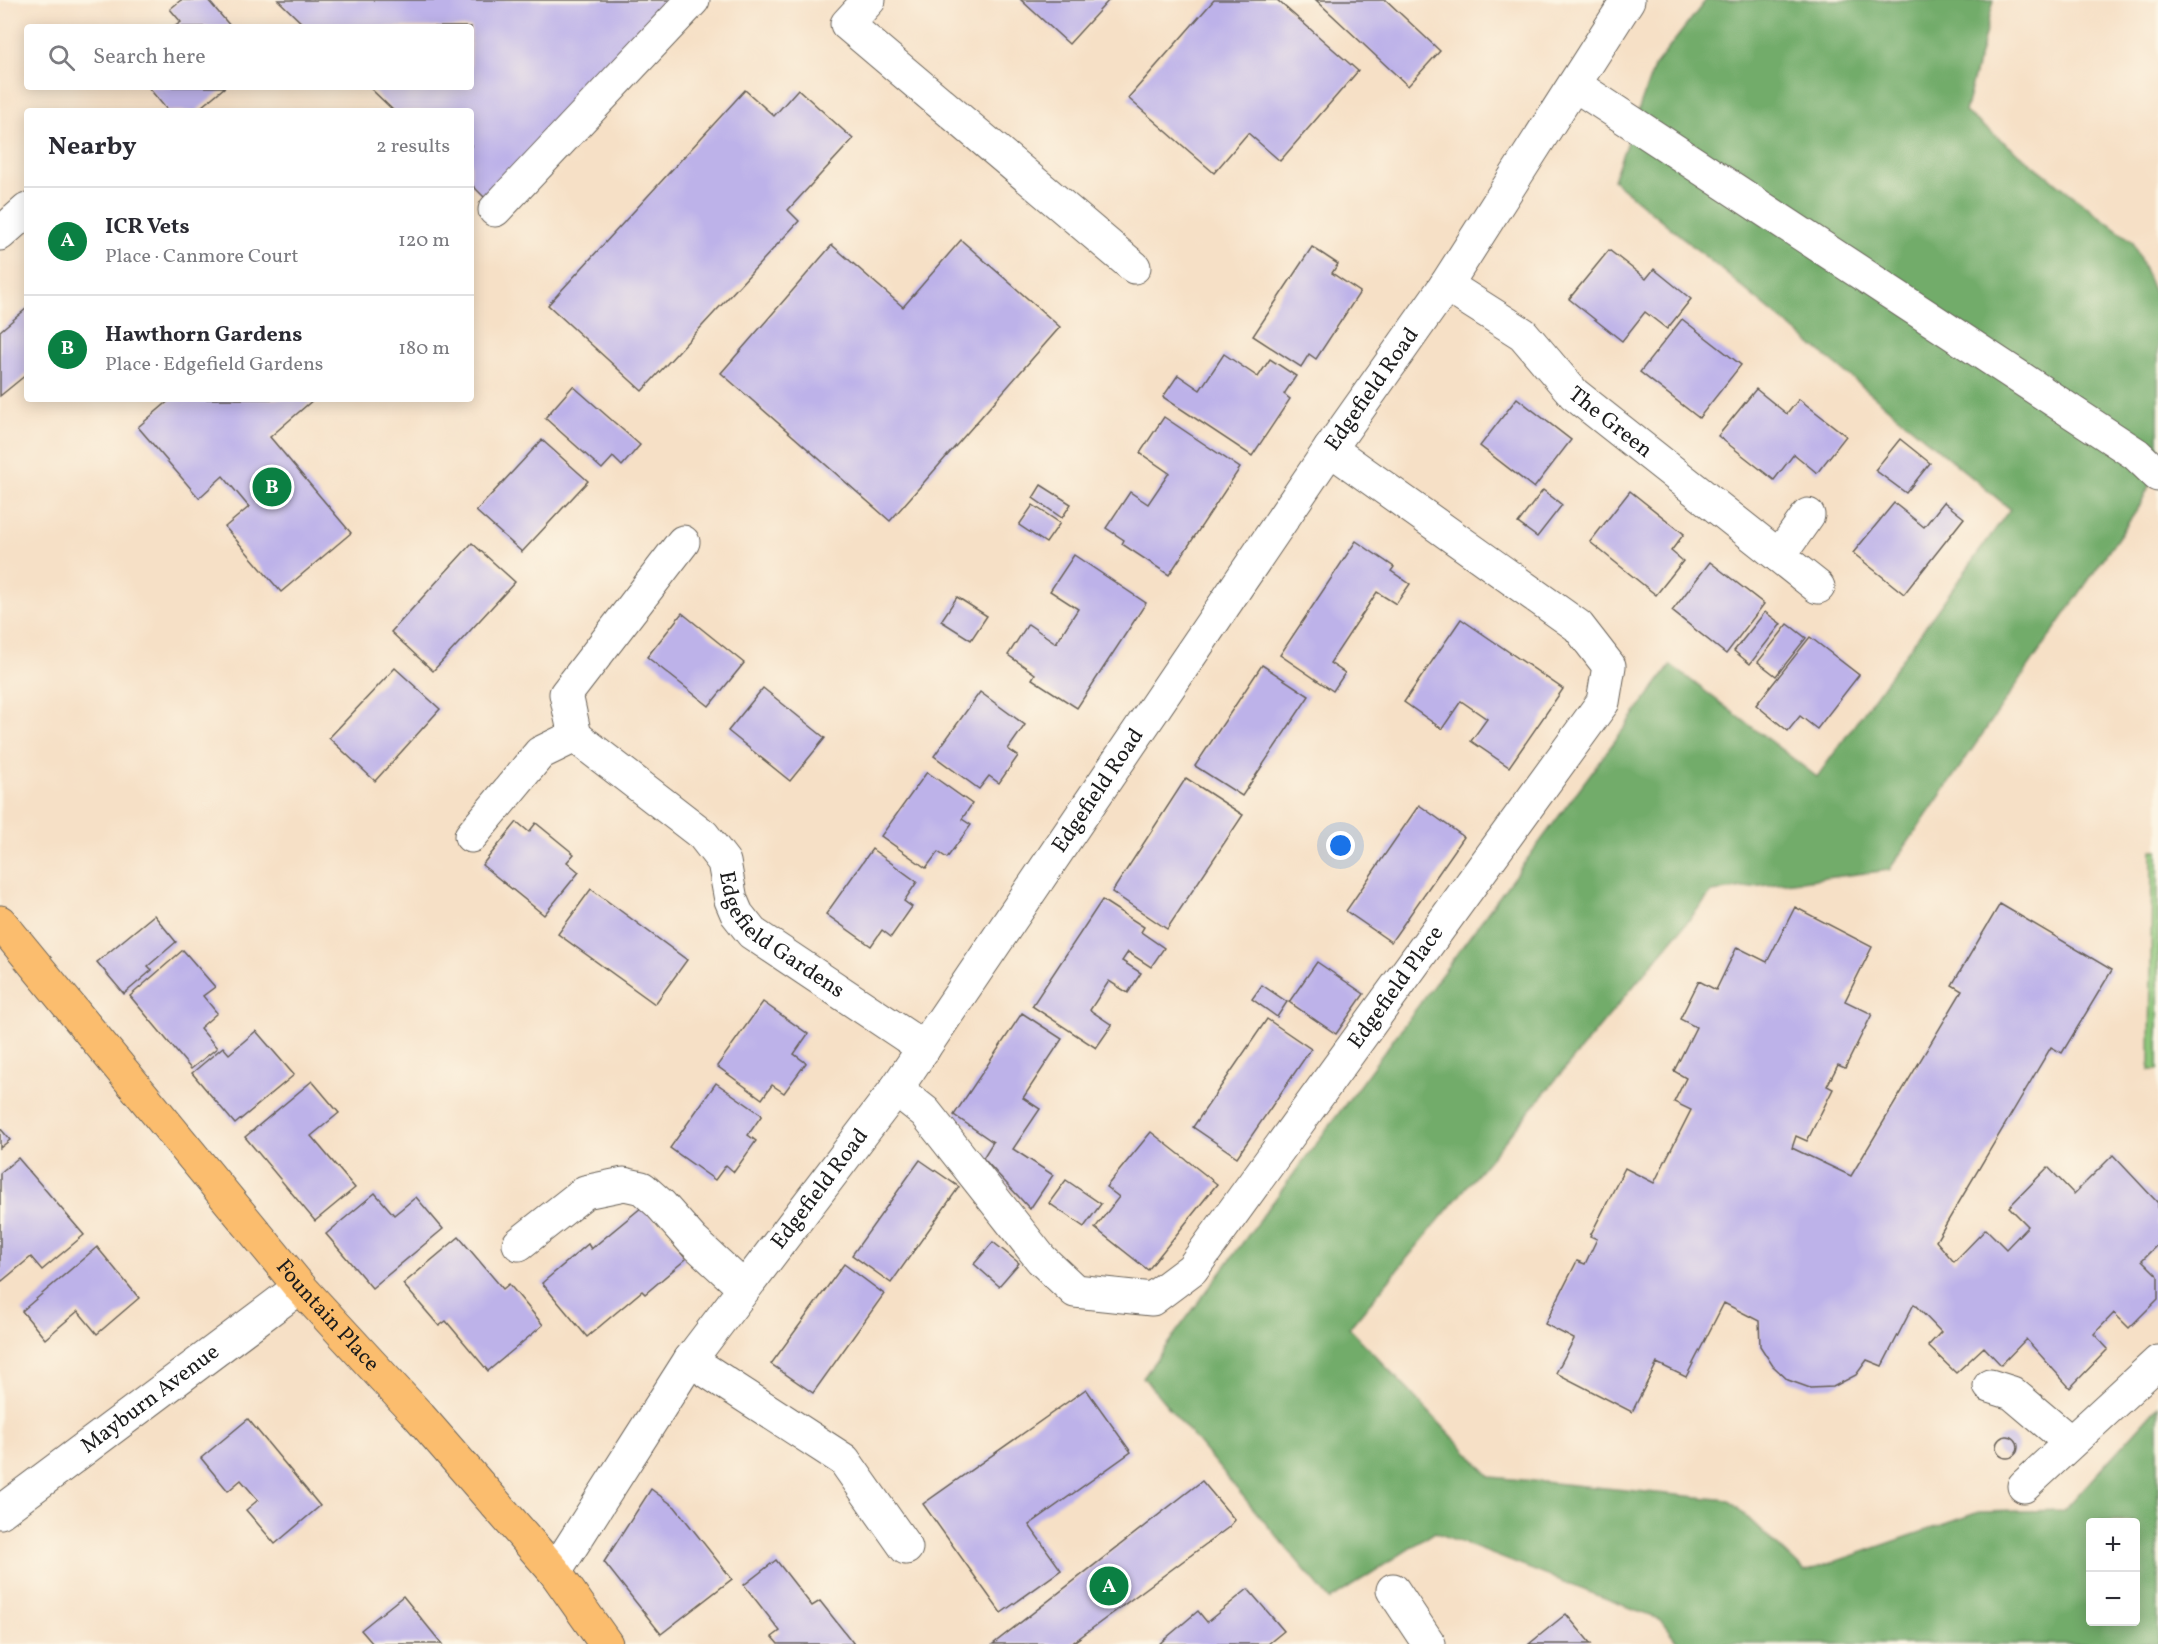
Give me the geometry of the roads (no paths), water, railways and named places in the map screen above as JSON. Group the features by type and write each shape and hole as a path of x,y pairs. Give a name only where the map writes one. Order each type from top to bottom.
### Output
{"main road":[{"name":"Fountain Place","path":"0,922 300,1287 419,1416 555,1572 606,1644"}],"street":[{"path":"495,210 693,0"},
{"path":"869,0 847,24 1134,267"},
{"name":"Edgefield Road","path":"555,1572 690,1360 896,1089 1330,449 1446,285 1628,0"},
{"path":"1575,85 2136,454 2158,475"},
{"path":"0,234 24,213"},
{"name":"The Green","path":"1446,285 1523,334 1574,394 1818,587"},
{"name":"Edgefield Place","path":"896,1089 925,1112 1041,1259 1075,1291 1152,1299 1192,1269 1603,702 1610,666 1578,626 1330,449"},
{"path":"1779,556 1808,515"},
{"path":"471,836 540,753 575,736 566,694 683,543"},
{"name":"Edgefield Gardens","path":"575,736 703,835 724,862 731,900 737,914 752,933 924,1048"},
{"path":"519,1244 585,1192 624,1184 642,1188 660,1204 692,1240 744,1288"},
{"name":"Mayburn Avenue","path":"0,1512 274,1304 300,1287"},
{"path":"690,1360 844,1460 906,1548"},
{"path":"2024,1486 2158,1362"},
{"path":"1990,1386 2013,1393 2070,1442"},
{"path":"1393,1590 1429,1644"}],"place":[{"name":"Hawthorn Gardens","path":"272,487"},
{"name":"ICR Vets","path":"1109,1586"}]}
